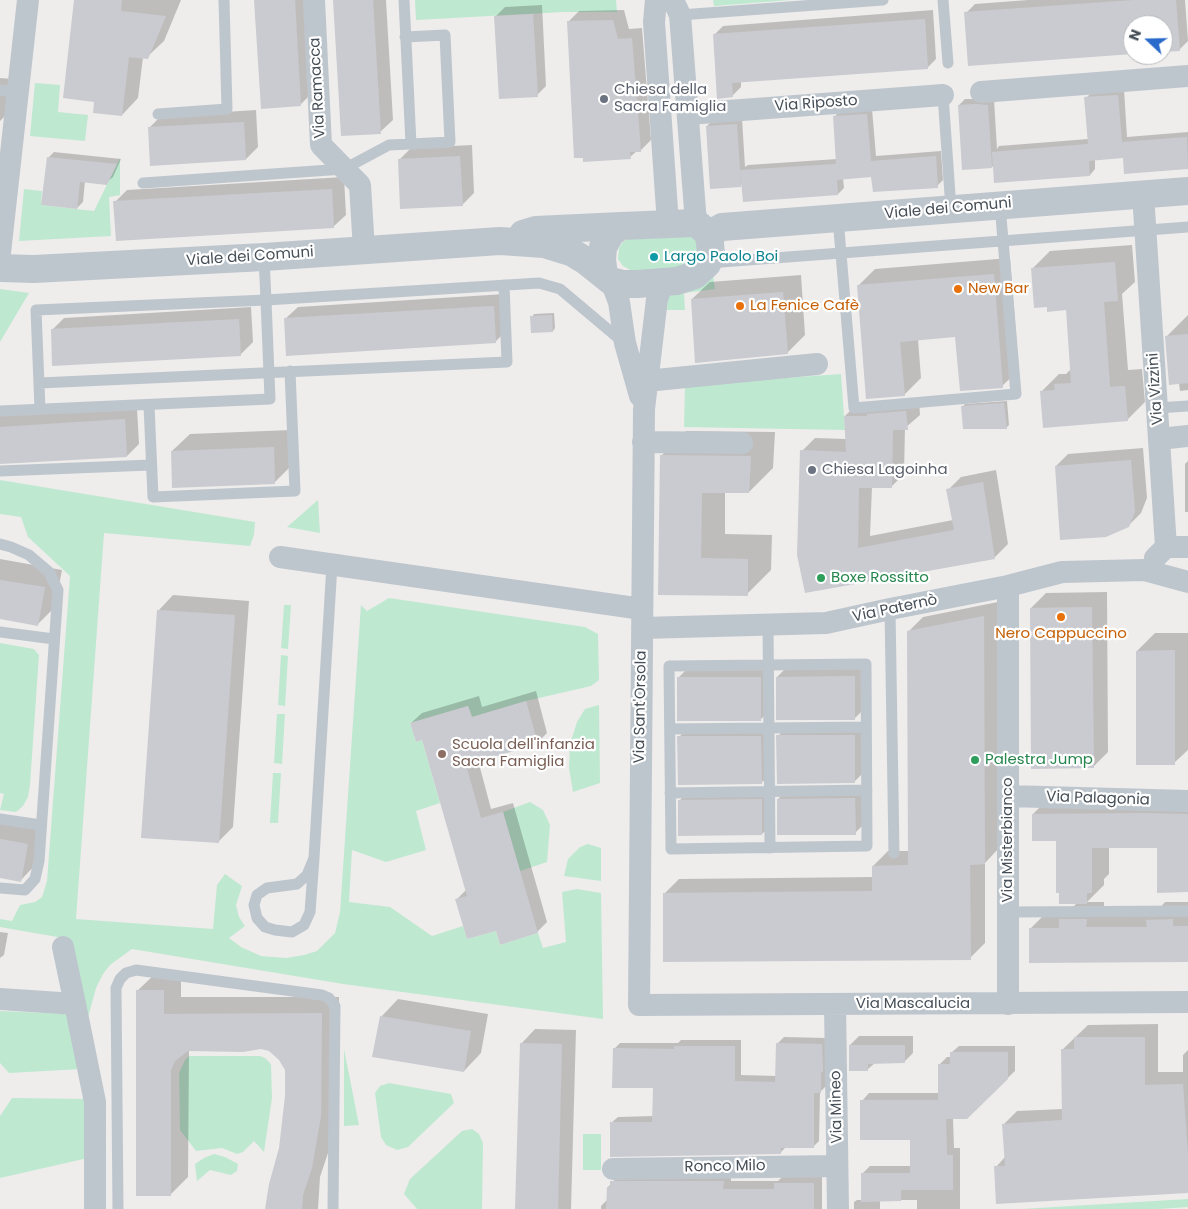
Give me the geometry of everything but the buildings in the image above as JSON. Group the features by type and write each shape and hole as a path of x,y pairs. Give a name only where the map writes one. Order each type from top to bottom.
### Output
{"street":[{"path":"0,253 9,91 28,0"},
{"name":"Via Ramacca","path":"314,0 321,145 360,185 364,250"},
{"path":"656,0 654,22 668,224"},
{"path":"500,241 544,244 573,253 607,278 630,284 677,281 695,275 706,264 710,254 702,228 677,7"},
{"path":"981,92 1188,76"},
{"name":"Via Riposto","path":"688,114 943,95"},
{"name":"Viale dei Comuni","path":"0,268 34,269 264,257 500,241 536,230 668,224 702,228 722,227 1188,191"},
{"name":"Via Vizzini","path":"1143,194 1159,439 1177,547"},
{"path":"621,226 611,233 602,247 602,260 607,278 619,302 625,343 642,381 817,364"},
{"name":"Via Sant'Orsola","path":"639,1005 644,408 642,381 657,299 663,282"},
{"path":"1159,439 1188,436"},
{"path":"643,442 742,443"},
{"path":"1144,570 1177,547"},
{"name":"Via Paternò","path":"280,557 642,618 768,626 826,623 1008,586 1062,572 1144,570 1188,582"},
{"name":"Via Misterbianco","path":"1008,586 1008,1004"},
{"name":"Via Palagonia","path":"1008,796 1188,801"},
{"path":"63,948 95,1102 95,1209"},
{"path":"0,1000 75,1004"},
{"name":"Via Mascalucia","path":"639,1005 1188,1002"},
{"name":"Via Mineo","path":"836,1004 838,1209"},
{"name":"Ronco Milo","path":"613,1169 838,1166"}],"lane":[{"path":"158,114 227,109 224,0"},
{"path":"404,0 411,144"},
{"path":"677,7 883,0"},
{"path":"943,0 948,63"},
{"path":"143,183 344,169 389,145 450,142 445,35 406,37"},
{"path":"943,95 951,209"},
{"path":"838,218 854,408 1016,394 1000,205"},
{"path":"706,264 1188,226"},
{"path":"0,411 270,399 264,257"},
{"path":"40,409 36,310 266,300 539,283 560,289 625,343"},
{"path":"39,382 506,362 504,285"},
{"path":"149,404 153,497 295,491 290,371"},
{"path":"1157,408 1188,406"},
{"path":"0,471 151,465"},
{"path":"0,544 11,546 30,555 49,572 58,590 39,861 34,879 25,890 0,888"},
{"path":"314,858 307,875 297,884 267,888 257,896 254,906 257,918 265,926 275,930 292,932 304,926 310,912 314,858 332,565"},
{"path":"890,609 894,853"},
{"path":"768,626 770,848"},
{"path":"0,632 54,639"},
{"path":"866,664 866,727 867,846 671,849 669,666 866,664"},
{"path":"670,729 866,727"},
{"path":"670,793 867,790"},
{"path":"0,819 41,825"},
{"path":"1008,912 1188,911"},
{"path":"118,1209 116,988 120,979 126,973 136,970 322,995 330,998 335,1006 333,1209"}],"green space":[{"path":"415,0 616,0 617,12 564,12 416,20"},
{"path":"713,0 791,0 714,6"},
{"path":"35,83 60,85 58,112 88,115 85,141 30,136"},
{"path":"120,158 120,195 109,197 111,236 19,241 24,189 42,191 41,205 94,211"},
{"path":"692,236 698,240 699,252 688,267 632,271 623,266 618,259 619,248 630,237"},
{"path":"713,275 715,289 684,293 685,310 667,310 668,297 673,293"},
{"path":"0,289 29,293 0,342"},
{"path":"841,374 845,430 684,427 685,385"},
{"path":"0,480 255,522 254,535 250,546 104,533 76,919 213,929 217,885 225,874 242,886 236,905 239,917 245,926 229,938 241,947 261,956 286,958 317,951 335,933 340,912 361,605 367,611 389,598 585,627 598,634 599,680 591,686 526,701 472,717 468,706 410,723 416,742 422,740 440,803 416,811 426,850 386,862 352,850 349,902 390,907 432,936 463,926 467,939 496,931 500,945 538,933 543,948 566,942 562,892 577,889 601,893 603,1019 343,984 132,949 110,965 103,974 96,988 86,1025 69,939 0,927 0,919 12,921 20,905 35,902 42,897 47,881 70,576 28,537 21,517 0,514"},
{"path":"318,500 320,533 287,527"},
{"path":"284,605 291,605 288,649 281,648"},
{"path":"0,643 34,649 39,655 30,785 28,797 23,806 16,812 0,810 4,794 0,793"},
{"path":"281,655 288,656 285,706 278,705"},
{"path":"599,705 600,783 573,792 569,768 570,744 577,722 585,709"},
{"path":"277,714 285,714 282,764 274,763"},
{"path":"273,773 281,773 278,823 270,823"},
{"path":"530,802 543,810 550,825 547,862 520,871 503,812"},
{"path":"588,844 601,848 601,881 564,876 568,859 580,847"},
{"path":"0,1011 69,1014 81,1069 9,1073 0,1063"},
{"path":"344,1049 359,1125 344,1126"},
{"path":"189,1056 260,1056 271,1064 272,1098 264,1152 254,1141 243,1152 237,1154 222,1148 196,1151 180,1130 179,1073"},
{"path":"389,1083 451,1094 454,1103 408,1147 397,1150 386,1145 381,1137 375,1093 380,1086"},
{"path":"12,1098 87,1099 88,1158 0,1178 0,1116"},
{"path":"472,1129 479,1134 483,1143 482,1209 417,1209 404,1194 410,1179 462,1131"},
{"path":"583,1134 601,1134 601,1170 583,1170"},
{"path":"214,1154 238,1164 237,1171 231,1175 210,1170 197,1181 195,1164"},
{"path":"1188,1199 1188,1207 1159,1209 1021,1209"}],"place":[{"name":"Chiesa della Sacra Famiglia","path":"604,99"},
{"name":"Largo Paolo Boi","path":"654,257"},
{"name":"New Bar","path":"958,289"},
{"name":"La Fenice Cafè","path":"740,306"},
{"name":"Chiesa Lagoinha","path":"812,470"},
{"name":"Boxe Rossitto","path":"821,578"},
{"name":"Nero Cappuccino","path":"1061,617"},
{"name":"Scuola dell'infanzia Sacra Famiglia","path":"442,754"},
{"name":"Palestra Jump","path":"975,760"}]}
